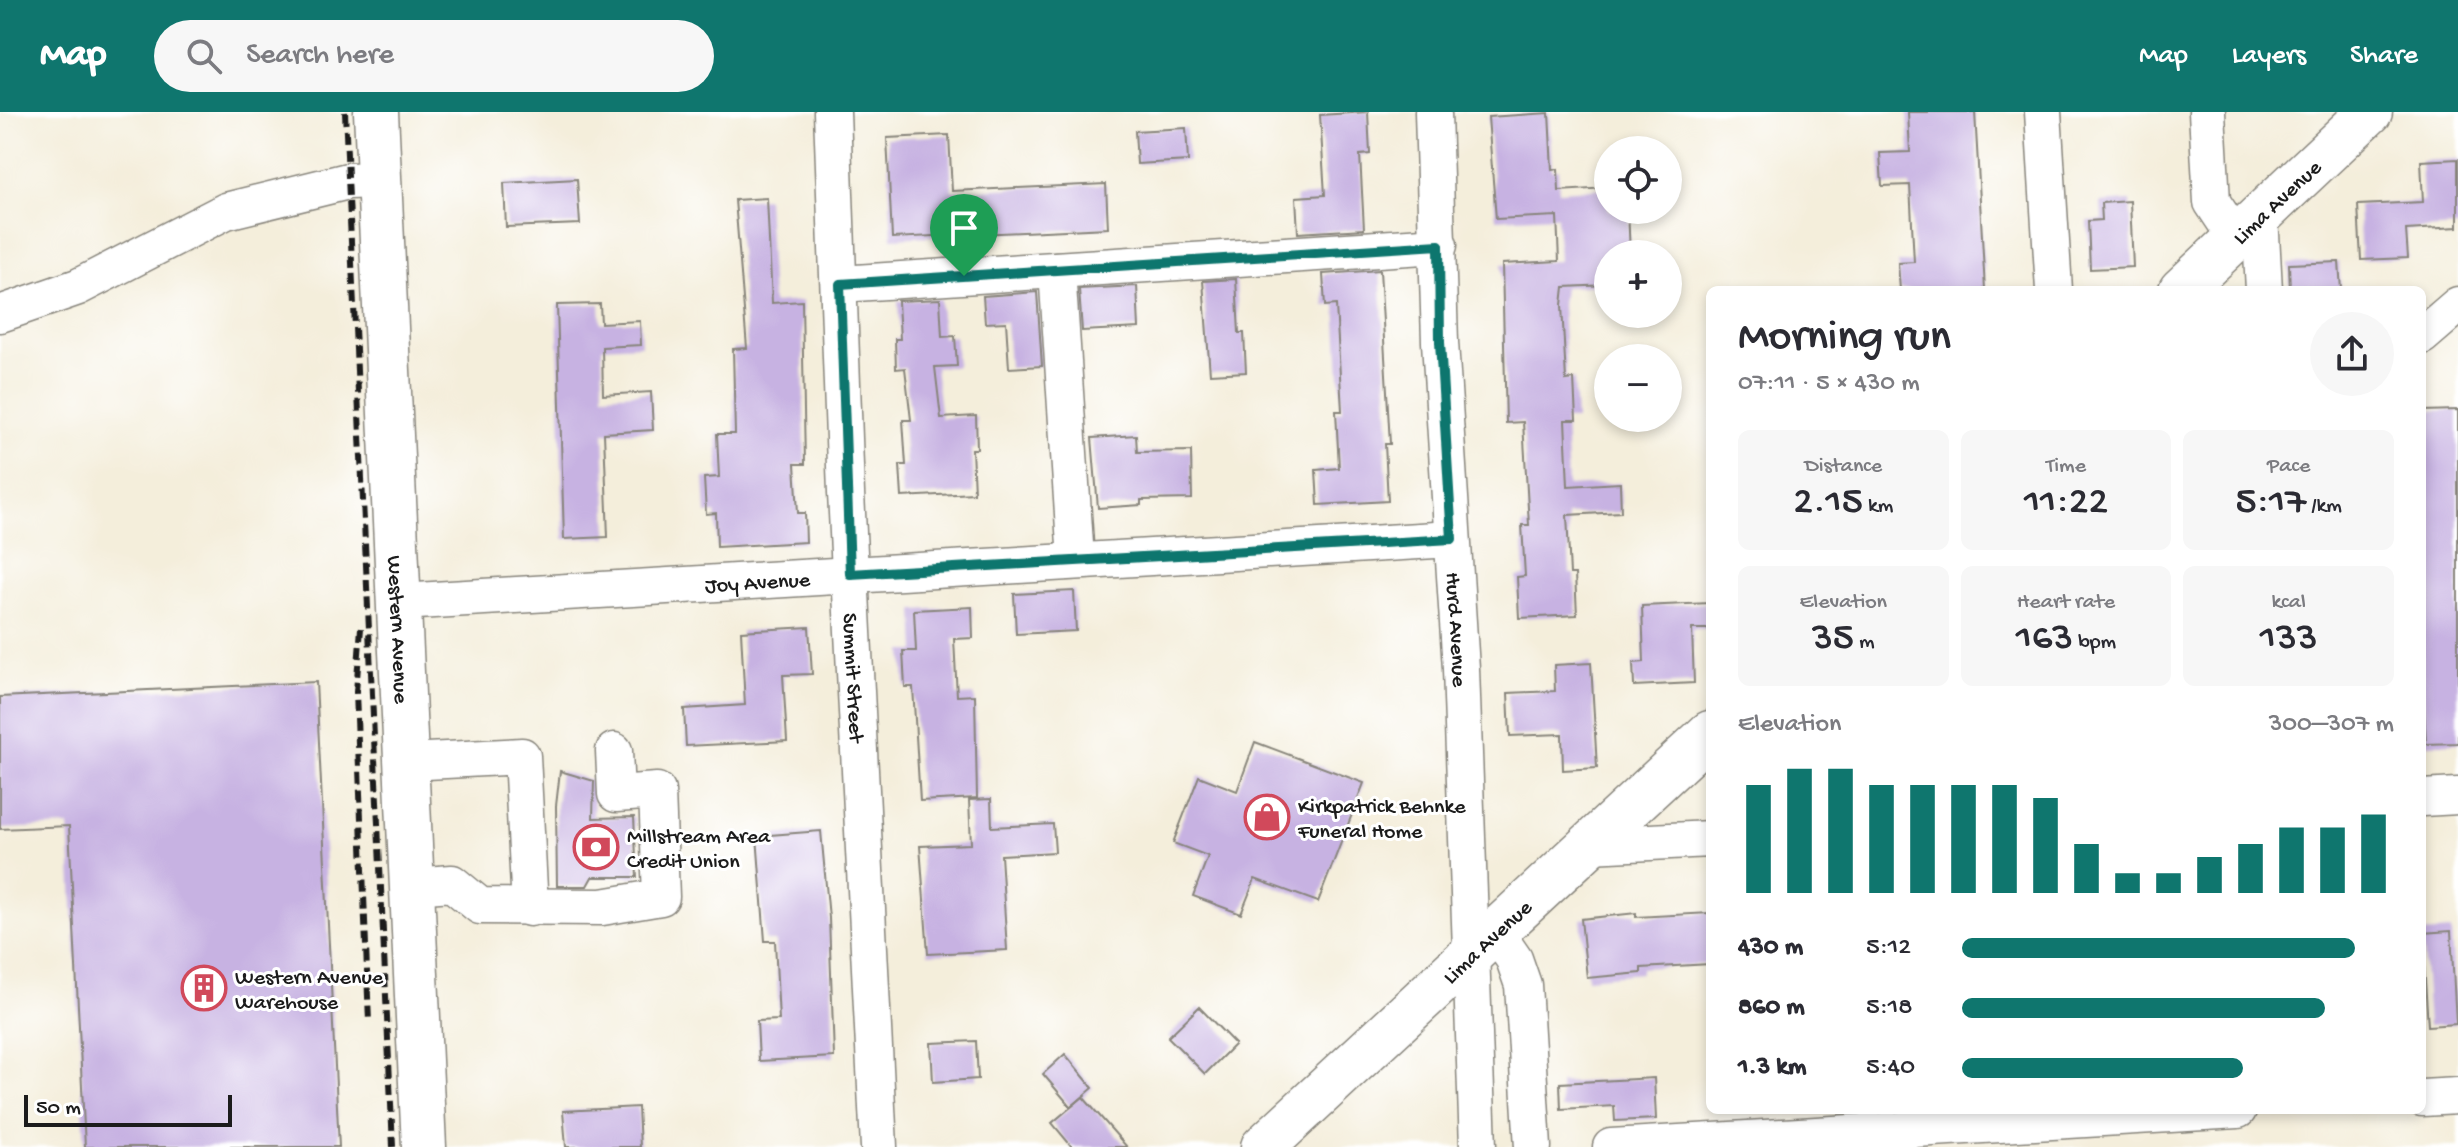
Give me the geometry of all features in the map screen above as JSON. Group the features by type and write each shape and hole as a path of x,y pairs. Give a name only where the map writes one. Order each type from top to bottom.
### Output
{"main road":[{"name":"Western Avenue","path":"376,112 400,602 425,761 412,886 424,1147"},
{"name":"Lima Avenue","path":"2185,286 2370,112"},
{"name":"Lima Avenue","path":"1263,1147 1706,737"}],"street":[{"name":"Summit Street","path":"832,112 850,574 879,1147"},
{"name":"Hurd Avenue","path":"1433,112 1440,342 1452,539 1484,944 1478,1147"},
{"path":"2043,112 2054,286"},
{"path":"2207,112 2212,202 2248,227 2263,286"},
{"path":"0,314 78,287 226,211 348,181 379,180"},
{"path":"840,284 1439,245"},
{"path":"1057,270 1076,560"},
{"path":"2426,333 2458,305"},
{"name":"Joy Avenue","path":"400,602 1452,539"},
{"path":"412,886 452,883 480,906 602,907 661,897 657,791 616,794 614,751"},
{"path":"425,761 522,756 530,908"},
{"path":"2426,798 2458,796"},
{"path":"1590,845 1706,839"},
{"path":"1484,944 1514,959 1523,985 1533,1147"},
{"path":"2426,1098 2458,1096"},
{"path":"1611,1147 1786,1131 2089,1125 2198,1114"}],"building":[{"path":"1368,112 1370,154 1360,155 1364,229 1298,233 1296,197 1325,195 1320,115"},
{"path":"1908,112 1975,112 1985,286 1900,286 1898,263 1914,262 1910,185 1882,186 1880,153 1910,152"},
{"path":"1549,113 1552,170 1558,169 1559,191 1594,189 1594,224 1629,224 1629,240 1594,240 1594,286 1564,287 1566,380 1574,379 1576,420 1565,420 1568,486 1620,483 1621,512 1567,515 1570,574 1575,574 1577,615 1519,618 1517,577 1525,576 1522,525 1529,525 1523,422 1506,423 1502,264 1559,261 1557,216 1496,219 1488,117"},
{"path":"1186,128 1188,161 1137,164 1135,131"},
{"path":"949,135 952,191 1106,184 1108,228 892,238 887,138"},
{"path":"2458,159 2458,227 2406,230 2408,258 2361,260 2358,205 2423,202 2421,161"},
{"path":"577,179 580,224 506,227 504,183"},
{"path":"767,198 772,303 802,301 805,464 795,464 798,513 805,513 806,542 717,547 716,513 706,514 704,478 719,477 717,434 735,434 733,349 747,348 735,200"},
{"path":"2130,201 2133,267 2090,269 2088,221 2102,220 2101,203"},
{"path":"2339,262 2341,286 2290,286 2289,264"},
{"path":"1380,270 1390,444 1385,444 1388,501 1318,505 1316,470 1339,468 1336,411 1342,411 1336,305 1325,306 1323,274"},
{"path":"1236,279 1239,333 1244,333 1246,372 1210,374 1203,281"},
{"path":"1137,286 1139,328 1082,331 1079,289"},
{"path":"1037,292 1042,366 1009,368 1006,322 985,323 983,296"},
{"path":"940,299 942,337 955,336 957,366 935,367 941,418 976,416 977,449 972,449 974,493 902,497 900,465 906,465 903,420 911,420 905,368 896,369 895,339 900,339 898,301"},
{"path":"600,304 601,323 640,321 641,345 602,347 603,395 651,392 653,430 604,433 608,537 564,539 557,305"},
{"path":"2458,410 2458,743 2426,744 2426,411"},
{"path":"1136,435 1137,452 1191,451 1192,499 1141,500 1141,505 1098,508 1092,438"},
{"path":"1074,591 1076,631 1016,634 1014,594"},
{"path":"1706,603 1706,629 1692,629 1694,683 1634,686 1633,663 1644,662 1642,606"},
{"path":"972,607 973,638 954,639 957,696 975,695 977,798 920,801 913,687 905,687 903,651 916,651 914,610"},
{"path":"809,627 812,674 783,675 787,741 686,746 684,709 745,705 741,631"},
{"path":"1591,663 1597,768 1563,770 1562,734 1510,736 1508,693 1555,691 1554,665"},
{"name":"Western Avenue Warehouse","path":"316,682 339,1147 85,1147 69,826 0,829 0,697"},
{"name":"Kirkpatrick Behnke Funeral Home","path":"1255,742 1364,783 1318,902 1255,879 1241,914 1193,896 1208,856 1173,843 1199,776 1237,791"},
{"name":"Millstream Area Credit Union","path":"560,771 594,781 593,818 634,817 637,877 592,877 587,886 557,886 556,806"},
{"path":"991,799 992,827 1053,824 1055,852 1001,855 1007,950 928,954 920,846 971,844 969,800"},
{"path":"821,831 829,918 834,1057 759,1061 757,1021 779,1020 775,941 765,941 757,836"},
{"path":"1636,913 1636,917 1706,913 1706,964 1641,968 1641,973 1587,978 1581,919"},
{"path":"2451,931 2456,1024 2428,1026 2426,933"},
{"path":"1199,1007 1235,1044 1205,1074 1168,1037"},
{"path":"976,1041 978,1079 933,1082 931,1043"},
{"path":"1065,1054 1093,1088 1071,1107 1043,1074"},
{"path":"1654,1078 1656,1119 1615,1121 1614,1106 1561,1109 1560,1083"},
{"path":"1083,1097 1127,1147 1072,1147 1052,1123"},
{"path":"638,1107 640,1147 566,1147 563,1111"}],"railway":[{"path":"345,112 393,1147"},
{"path":"361,628 356,692 369,1022"}],"place":[{"name":"Kirkpatrick Behnke Funeral Home","path":"1267,817"},
{"name":"Millstream Area Credit Union","path":"596,847"},
{"name":"Western Avenue Warehouse","path":"204,988"}],"route":[{"path":"1439,245 1440,342 1452,539 850,574 840,284 964,276 1439,245"}]}
